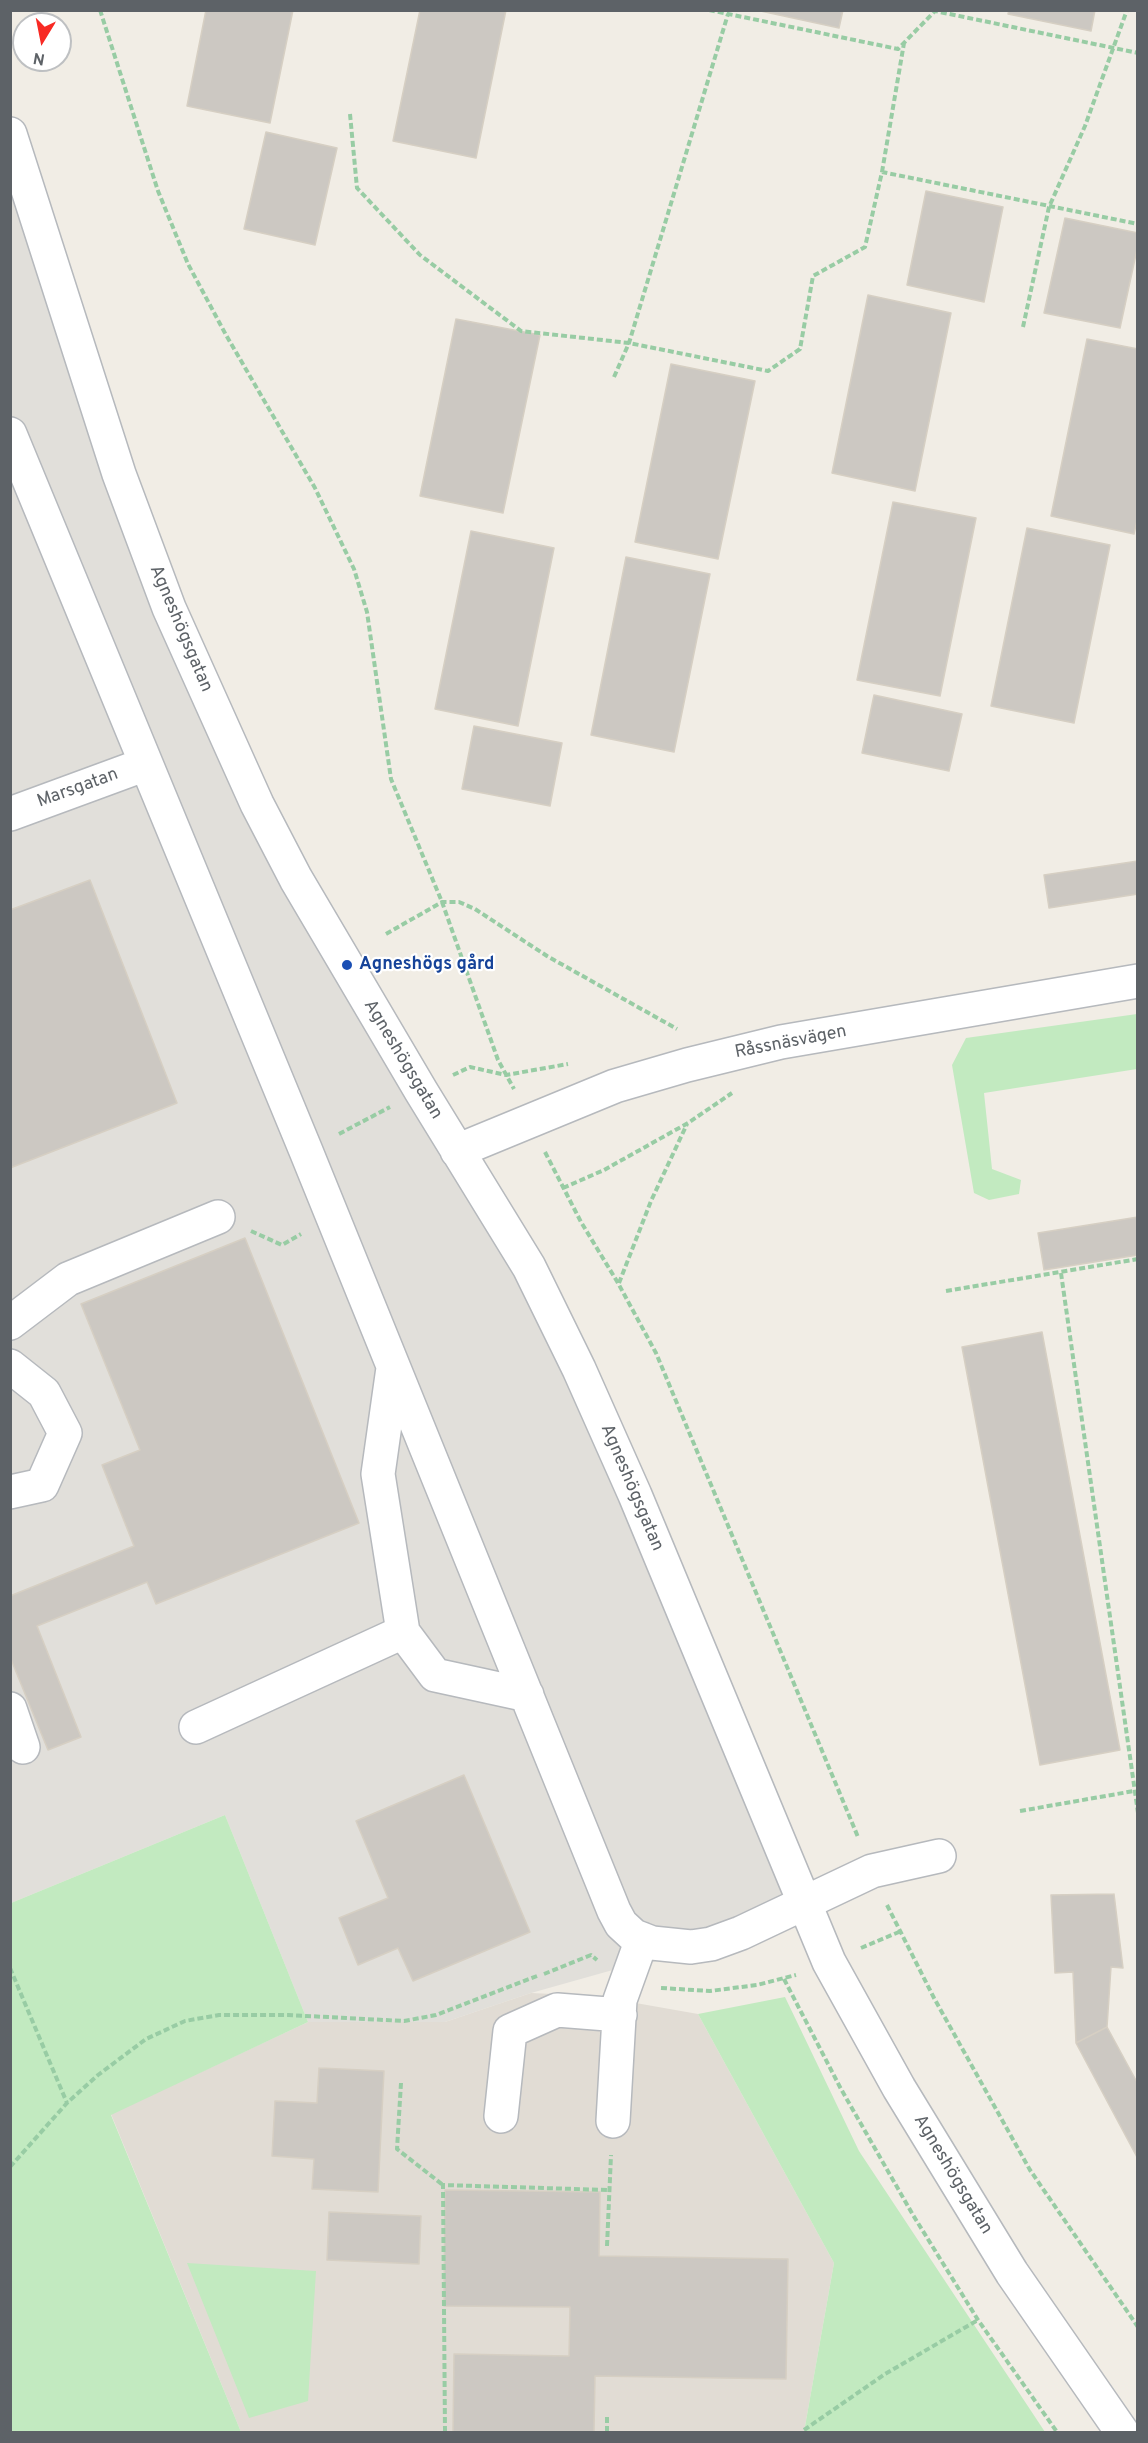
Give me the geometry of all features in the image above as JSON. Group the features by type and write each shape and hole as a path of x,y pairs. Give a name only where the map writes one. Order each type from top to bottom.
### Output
{"street":[{"name":"Agneshögsgatan","path":"10,134 119,474 169,608 257,804 296,879 457,1151 529,1267 579,1369 635,1495 830,1962 900,2088 1011,2273 1122,2433"},
{"path":"10,434 621,1924 634,1936 669,1946 711,1944 804,1904 872,1871 939,1856"},
{"name":"Marsgatan","path":"10,814 146,764"},
{"name":"Råssnäsvägen","path":"457,1151 530,1119 615,1086 781,1042 1137,981"},
{"path":"10,1323 68,1279 218,1217"},
{"path":"10,1366 44,1393 65,1433 42,1485 10,1492"},
{"path":"393,1366 378,1474 403,1632 435,1675 527,1695"},
{"path":"196,1727 403,1632"},
{"path":"10,1709 23,1747"},
{"path":"613,2121 620,2000 626,1977 642,1939"},
{"path":"501,2116 510,2031 557,2010 620,2015"}],"path":[{"path":"100,10 158,191 188,264 226,335 315,488 354,569 367,612 391,779 442,902 498,1060 530,1119 563,1188 656,1353 899,1932 1030,2170 1137,2327"},
{"path":"709,10 898,49 935,11 1137,53"},
{"path":"1023,327 1049,207 1086,126 1126,10"},
{"path":"614,377 629,343 728,14"},
{"path":"350,114 357,188 420,255 521,331 629,343 768,371 800,349 813,276 866,247 882,172 904,43"},
{"path":"882,172 1137,224"},
{"path":"386,934 442,902 459,902 475,909 547,956 681,1031"},
{"path":"563,1188 604,1170 688,1123 734,1092"},
{"path":"618,1283 651,1201 688,1123"},
{"path":"218,1217 282,1245 332,1216"},
{"path":"946,1291 1137,1259"},
{"path":"1062,1273 1137,1813"},
{"path":"1020,1811 1134,1791"},
{"path":"10,2167 67,2103 98,2075 146,2039 184,2021 219,2015 288,2015 404,2021 436,2015 591,1955 604,1966 626,1977 660,1988 710,1991 784,1979 899,1932"},
{"path":"10,1968 67,2103"},
{"path":"784,1979 841,2089 913,2215 978,2320 1057,2433"},
{"path":"401,2083 397,2149 443,2185 609,2190"},
{"path":"606,2246 613,2121"},
{"path":"443,2185 445,2433"},
{"path":"804,2430 895,2368 978,2320"},
{"path":"607,2433 608,2415"}],"shaded area":[{"path":"10,171 168,606 435,1140 555,1345 794,1919 531,1993 445,2022 308,2022 225,1815 11,1903"},
{"path":"531,1993 596,1996 698,2014 834,2263 804,2432 241,2432 111,2114 308,2022 445,2022"}],"green space":[{"path":"1137,1014 1137,1069 984,1093 992,1169 1021,1180 1019,1194 989,1200 974,1193 952,1065 966,1038"},
{"path":"225,1815 308,2022 111,2115 241,2432 11,2432 11,1903"},
{"path":"785,1997 859,2151 1045,2432 804,2432 834,2263 698,2014"},
{"path":"187,2263 316,2271 308,2401 249,2418"}],"building":[{"path":"206,10 293,10 270,123 187,106"},
{"path":"420,10 506,10 476,158 393,141"},
{"path":"756,10 843,10 839,28"},
{"path":"1009,10 1095,10 1091,31 1008,14"},
{"path":"266,132 337,148 315,245 244,229"},
{"path":"926,191 1003,207 984,302 907,285"},
{"path":"1065,218 1138,233 1138,245 1120,328 1044,313"},
{"path":"868,295 951,313 915,491 832,473"},
{"path":"456,319 540,335 503,513 420,496"},
{"path":"1087,339 1138,349 1138,516 1134,534 1051,516"},
{"path":"671,364 755,381 718,559 635,542"},
{"path":"893,502 976,518 940,696 857,680"},
{"path":"1027,528 1110,545 1074,723 991,706"},
{"path":"471,531 554,548 518,726 435,709"},
{"path":"626,557 710,574 674,752 591,735"},
{"path":"874,695 962,714 949,771 862,753"},
{"path":"474,726 562,743 550,806 462,789"},
{"path":"1138,861 1138,894 1049,908 1044,875"},
{"path":"90,880 177,1103 10,1168 10,910"},
{"path":"1138,1217 1138,1255 1044,1270 1038,1233"},
{"path":"245,1238 359,1523 156,1604 147,1582 37,1626 81,1737 48,1750 10,1657 10,1596 134,1546 102,1465 140,1450 81,1304"},
{"path":"1042,1332 1120,1750 1040,1765 962,1347"},
{"path":"464,1775 530,1932 413,1981 398,1948 358,1965 339,1918 388,1898 356,1821"},
{"path":"1114,1894 1123,1968 1111,1967 1107,2027 1076,2043 1073,1972 1055,1973 1051,1895"},
{"path":"1107,2027 1138,2084 1138,2159 1076,2043"},
{"path":"319,2068 384,2071 378,2192 312,2189 314,2159 272,2156 275,2101 317,2103"},
{"path":"445,2190 600,2192 599,2256 788,2259 786,2379 595,2376 594,2432 453,2432 454,2354 569,2356 570,2307 444,2306"},
{"path":"329,2212 421,2216 419,2264 327,2260"}],"place":[{"name":"Agneshögs gård","path":"347,965"}]}
